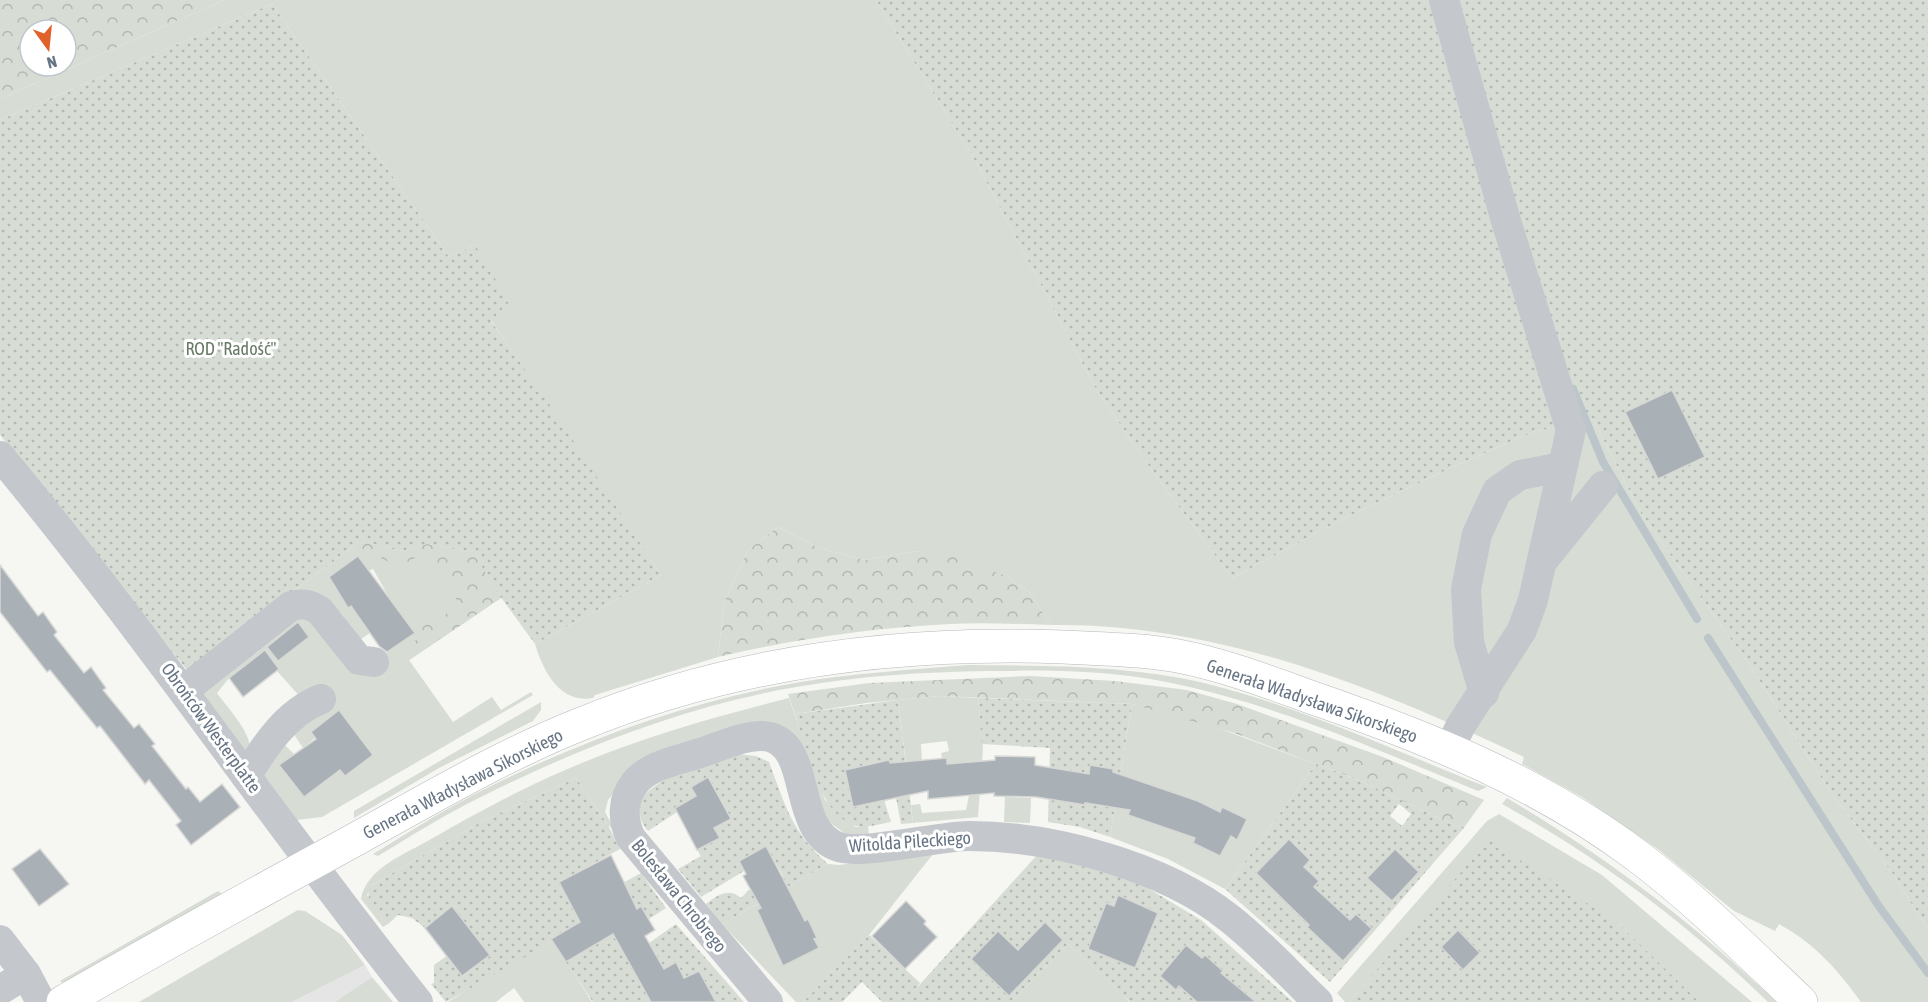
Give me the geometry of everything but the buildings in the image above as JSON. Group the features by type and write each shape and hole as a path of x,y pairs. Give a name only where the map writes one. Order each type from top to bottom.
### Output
{"main road":[{"name":"Generała Władysława Sikorskiego","path":"63,1002 311,862 522,749 583,723 665,694 759,669 850,655 939,648 1029,646 1115,649 1178,656 1237,672 1304,695 1508,775 1636,855 1731,936 1802,1002"}],"street":[{"path":"1444,0 1506,221 1571,430 1533,600 1522,630 1484,693 1460,727 1449,750"},
{"name":"Obrońców Westerplatte","path":"0,456 183,691 418,1002"},
{"path":"1484,693 1469,642 1466,589 1477,534 1497,491 1520,475 1562,467"},
{"path":"1540,564 1603,486"},
{"path":"183,691 291,606 300,604 312,605 366,652"},
{"path":"246,776 281,728 304,705 321,699"},
{"name":"Witolda Pileckiego","path":"636,780 652,769 745,738 769,737 781,743 788,752 796,769 811,822 831,844 841,848 860,848 969,836 1046,844 1124,862 1181,888 1228,917 1318,1002"},
{"name":"Bolesława Chrobrego","path":"636,780 628,795 624,810 626,827 631,838 768,1002"},
{"path":"0,940 26,974 41,1002"},
{"path":"0,990 26,974"}],"shaded area":[{"path":"365,965 372,977 335,1002 292,1002"}],"green space":[{"path":"0,0 224,0 78,65 78,18 18,18 18,78 48,78 0,99"},
{"path":"224,0 876,0 977,164 1096,389 1153,472 1232,578 1347,517 1457,465 1533,432 1593,419 1642,515 1753,670 1831,793 1893,874 1928,930 1928,1002 1861,1002 1825,958 1792,931 1779,924 1775,931 1734,911 1659,850 1582,797 1522,764 1524,757 1468,731 1353,684 1235,647 1174,635 1113,627 1051,625 1029,592 1010,578 918,551 865,560 819,548 778,527 748,550 724,603 718,657 595,695 593,698 581,699 571,696 562,691 548,675 535,644 661,575 491,320 475,245 449,257 272,4 0,120 0,99 48,78 78,78 78,65"},
{"path":"876,0 1928,0 1928,930 1893,874 1831,793 1753,670 1642,515 1593,419 1533,432 1457,465 1347,517 1232,578 1153,472 1096,389 977,164"},
{"name":"ROD \"Radość\"","path":"272,4 449,257 475,245 509,302 491,321 549,404 661,575 535,644 494,588 474,552 427,544 402,551 361,541 187,670 0,435 0,120"},
{"path":"778,527 819,548 865,560 918,551 958,557 1010,578 1029,592 1051,625 962,623 891,628 804,640 718,657 724,603 748,550"},
{"path":"361,541 402,551 427,544 474,552 501,598 409,660 453,722 492,697 501,710 531,692 533,695 322,817 296,820 260,777 261,769 285,745 294,754 280,765 304,797 340,770 345,776 373,755 339,711 311,732 315,738 303,748 295,736 297,726 320,707 322,695 302,699 277,671 279,669 265,650 229,678 217,693 246,733 249,742 249,759 201,694 285,614 297,613 316,621 332,636 351,665 385,654 415,633 399,611 391,616 383,605 390,599 373,569 368,571 357,556 329,577 348,608 351,606 361,621 366,618 374,630 357,642 349,641 339,627 344,617 338,610 310,595 297,598 190,681 183,673"},
{"path":"361,541 402,551 427,544 474,552 501,598 408,661 406,648 417,639 417,628 441,619 457,603 455,594 448,580 430,566 415,558 398,567 356,545"},
{"path":"967,665 1058,666 1119,670 1208,684 1314,717 1487,787 1478,791 1286,715 1206,691 1166,682 1122,675 1077,672 1009,671 915,674 867,677 796,687 714,705 673,717 555,762 453,811 378,856 373,854 449,808 513,775 591,741 671,713 753,691 795,683 859,674"},
{"path":"1030,676 1115,681 1187,690 1237,704 1383,757 1484,800 1463,829 1356,779 1234,733 1132,704 940,696 866,703 795,714 788,694 869,683"},
{"path":"940,696 978,698 983,749 978,817 913,823 911,805 920,804 922,813 966,810 969,795 966,763 947,764 946,758 942,758 941,753 949,751 947,741 921,744 923,778 908,779 898,700"},
{"path":"789,698 825,800 856,827 868,825 869,836 847,835 825,819 790,736 640,762 608,800 605,812 616,832 608,825 576,778 481,822 372,885 367,895 388,924 383,927 361,899 364,888 388,863 484,809 558,773 655,736"},
{"path":"978,698 1132,704 1110,837 1080,827 1048,822 1050,748 982,744"},
{"path":"898,700 913,823 901,824 889,760 845,770 853,807 884,800 891,822 867,826 854,825 842,818 831,807 822,793 795,714"},
{"path":"541,702 541,710 533,721 439,768 354,818 354,811"},
{"path":"1132,704 1204,723 1316,764 1225,889 1168,859 1110,837"},
{"path":"738,754 756,756 769,762 791,818 806,840 828,864 722,924 706,904 719,895 728,893 741,898 750,889 783,876 766,846 739,861 744,871 701,897 678,869 701,856 697,850 719,838 714,828 731,818 709,778 691,787 696,796 675,808 677,812 648,831 640,814 642,800 652,788 668,778"},
{"path":"1316,764 1356,779 1463,829 1330,982 1225,889","holes":["1399,804 1411,814 1402,826 1390,816"]},
{"path":"576,778 608,825 620,849 559,882 574,910 641,873 666,908 649,919 641,906 608,925 649,943 676,924 744,1002 593,1002 566,962 584,951 569,928 552,938 553,941 446,1002 431,984 434,983 434,965 447,956 463,976 490,955 452,906 425,928 412,918 398,915 388,924 369,900 368,890 372,885 481,822"},
{"path":"1005,797 1031,798 1030,823 1004,822"},
{"path":"1507,798 1579,843 1648,892 1713,945 1776,1002 1768,1002 1675,919 1642,894 1574,847 1502,804"},
{"path":"1499,814 1602,875 1752,1002 1698,1002 1619,924 1411,932 1349,1002 1345,1002 1337,993 1487,821"},
{"path":"1489,840 1619,924 1699,1002 1349,1002"},
{"path":"933,854 869,935 803,1002 796,1002 722,924 828,864 839,865"},
{"path":"1038,854 1136,881 1201,920 1293,1002 1130,1002 1068,944 1011,1002 882,1002 862,982 842,1002 803,1002 869,935 920,983 913,992"},
{"path":"218,891 222,894 65,984 60,981"},
{"path":"298,910 305,911 342,935 365,965 292,1002 139,1002"},
{"path":"553,941 592,1002 524,1002 514,988 496,1002 448,1002 496,971"},
{"path":"1068,944 1122,994 1129,1002 1011,1002"},
{"path":"372,977 393,1002 335,1002"}],"waterway":[{"path":"1573,389 1603,462 1697,619"},
{"path":"1708,638 1878,905 1928,973"}]}
